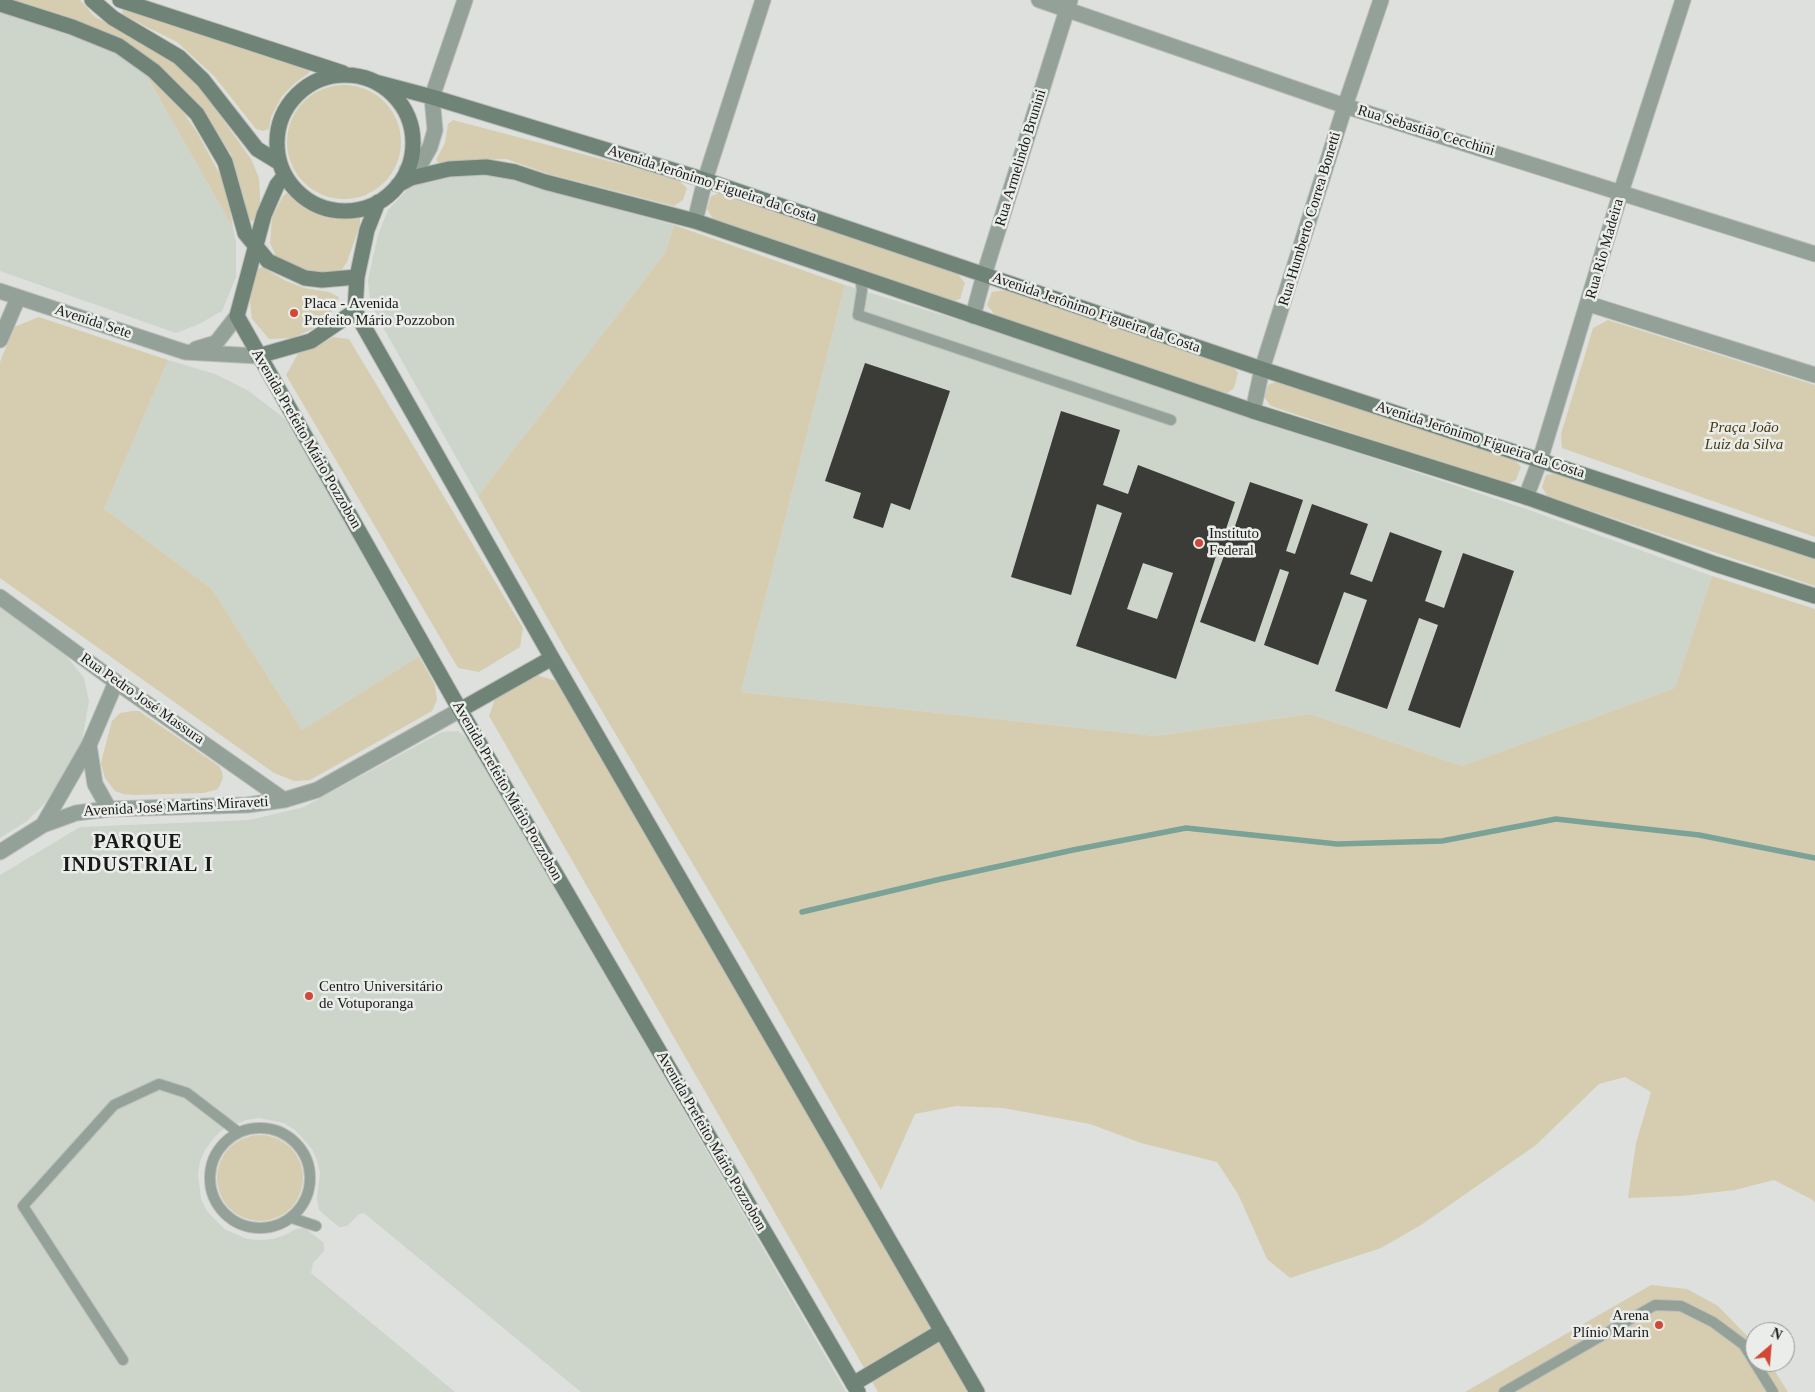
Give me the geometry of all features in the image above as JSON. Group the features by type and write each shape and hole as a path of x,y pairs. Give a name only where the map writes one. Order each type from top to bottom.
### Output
{"main road":[{"path":"92,0 113,18 179,57 204,80 257,149 283,169"},
{"path":"120,0 135,2 349,75 362,77 375,82 396,98 409,122 412,134 412,148 407,170 398,185 378,202 353,210 339,210 326,208 314,203 293,186 283,169 277,143 279,123 284,111 301,91 317,81 349,75"},
{"path":"0,4 72,27 119,46 154,71 197,114 225,162 245,233 268,261 305,278 322,280 357,277"},
{"name":"Avenida Jerônimo Figueira da Costa","path":"375,82 432,97 705,180 1262,369 1815,551"},
{"path":"398,185 411,178 449,169 486,167 515,172 545,182 695,221 1253,411 1526,497 1715,564 1815,596"},
{"path":"237,316 264,215 283,169"},
{"path":"378,202 367,230 357,277 354,311 552,658 977,1392"},
{"path":"258,356 310,341 354,311"},
{"name":"Avenida Prefeito Mário Pozzobon","path":"237,316 460,710 855,1388"},
{"path":"460,710 552,658"},
{"path":"855,1388 942,1331"}],"street":[{"path":"407,170 421,163 430,147 436,130 432,97 464,0"},
{"path":"695,221 705,180 763,0"},
{"name":"Rua Sebastião Cecchini","path":"1039,0 1068,4 1345,106 1815,254"},
{"name":"Rua Humberto Correa Bonetti","path":"1253,411 1262,369 1345,106 1381,0"},
{"name":"Rua Rio Madeira","path":"1526,497 1540,460 1589,304 1621,192 1683,0"},
{"name":"Rua Armelindo Brunini","path":"973,316 1068,4"},
{"name":"Avenida Sete","path":"0,290 18,298 185,352 258,356"},
{"path":"0,340 18,298"},
{"path":"1589,304 1815,375"},
{"path":"185,352 216,343 237,316"},
{"name":"Rua Pedro José Massura","path":"0,597 116,682 284,800"},
{"path":"43,825 89,745 116,682"},
{"name":"Avenida José Martins Miraveti","path":"0,852 43,825 76,813 109,809 247,805 284,800 317,790 460,710"},
{"path":"89,745 95,784 109,809"}],"lane":[{"path":"860,277 862,290 858,316 1171,420"},
{"path":"123,1360 23,1206 114,1105 159,1084 187,1093 238,1132"},
{"path":"252,1128 267,1128 281,1132 294,1140 303,1152 309,1166 311,1180 308,1194 301,1208 292,1218 277,1226 260,1229 243,1226 228,1218 216,1205 210,1189 209,1172 214,1156 224,1142 238,1132 252,1128"},
{"path":"292,1218 316,1226 301,1208"},
{"path":"1504,1392 1655,1305 1681,1306 1713,1322 1744,1345 1773,1392"}],"shaded area":[{"path":"0,12 68,33 115,52 145,73 233,228 236,242 236,277 222,311 199,324 176,333 0,271"},
{"path":"482,172 674,225 665,253 478,496 370,304 368,280 378,235 388,210 409,188 433,178"},
{"name":"Instituto Federal","path":"845,285 971,324 1526,509 1712,576 1675,688 1462,766 1310,714 1156,736 741,692"},
{"path":"168,360 215,374 247,390 288,421 419,656 302,730 211,588 104,509"},
{"path":"0,607 60,648 84,678 89,701 82,741 59,783 45,803 27,821 0,838"},
{"name":"Centro Universitário de Votuporanga","path":"458,731 469,740 846,1392 581,1392 364,1213 359,1214 347,1226 339,1227 319,1210 317,1198 320,1173 312,1149 295,1130 284,1123 259,1118 246,1120 222,1130 205,1150 200,1161 198,1174 201,1199 207,1211 224,1229 247,1239 273,1239 296,1229 305,1228 324,1243 324,1251 313,1263 311,1273 455,1392 0,1392 0,875 80,827 250,820 304,807 442,732"}],"green space":[{"path":"6,0 80,0 95,17 144,42 177,65 199,86 251,159 259,178 260,195 260,206 253,221 246,219 245,202 231,154 201,109 178,83 156,63"},
{"path":"122,10 308,68 310,72 282,96 271,117 269,129 263,131 256,129 214,76 177,42 131,19 123,14"},
{"path":"145,73 174,99 197,132 225,184 233,228"},
{"path":"344,85 366,90 384,102 396,120 401,142 396,164 384,182 366,194 344,199 322,194 304,182 292,164 287,142 292,120 304,102 322,90"},
{"path":"453,120 677,179 687,188 683,200 674,206 549,174 506,159 466,160 440,165 436,160 445,143 448,124"},
{"path":"289,191 295,199 322,213 336,218 350,215 360,217 360,225 347,262 340,272 323,274 303,270 276,256 270,243 272,218 283,196"},
{"path":"723,192 957,273 965,283 960,299 951,302 713,219 707,209 711,196"},
{"path":"674,225 845,285 741,692 1156,736 1310,714 1462,766 1675,688 1712,576 1815,609 1815,1203 1813,1200 1774,1180 1735,1190 1681,1196 1628,1198 1636,1143 1651,1092 1625,1077 1599,1084 1536,1145 1421,1225 1381,1248 1290,1278 1267,1259 1238,1194 1217,1162 1141,1143 1090,1124 1003,1108 956,1106 915,1114 881,1190 747,955 565,649 478,496 665,253"},
{"path":"262,267 286,281 304,288 329,292 339,297 336,306 322,325 292,338 269,339 252,319 250,302 255,274"},
{"path":"1006,290 1231,364 1238,373 1234,388 1226,394 996,316 987,305 992,292"},
{"path":"39,317 168,360 104,509 211,588 302,730 419,656 435,685 437,700 432,711 310,780 294,781 274,773 0,578 0,362 14,327"},
{"name":"Praça João Luiz da Silva","path":"1608,320 1815,385 1815,537 1562,448 1561,434 1593,328"},
{"path":"333,337 349,339 523,628 520,647 479,672 458,668 286,375 299,352 315,347"},
{"path":"1278,381 1514,459 1521,467 1516,480 1506,485 1271,406 1264,397 1268,385"},
{"path":"1557,473 1815,557 1815,586 1547,496 1542,487 1546,475"},
{"path":"536,675 557,681 968,1392 878,1392 489,716 496,696"},
{"path":"139,711 219,766 223,778 218,789 204,793 135,795 115,791 105,778 101,764 102,758 112,721 120,713"},
{"path":"260,1135 276,1138 284,1142 296,1154 300,1162 303,1178 300,1194 296,1202 284,1214 276,1218 260,1221 244,1218 236,1214 224,1202 220,1194 217,1178 220,1162 224,1154 236,1142 244,1138"},
{"name":"Arena Plínio Marin","path":"1651,1285 1687,1289 1718,1306 1745,1334 1745,1372 1775,1372 1788,1392 1465,1392"}],"building":[{"path":"865,363 950,391 910,510 891,503 883,528 853,518 861,493 825,481"},
{"path":"1061,411 1120,430 1103,485 1128,494 1138,465 1235,502 1226,529 1233,532 1250,482 1303,500 1286,551 1295,554 1312,504 1368,524 1350,574 1372,582 1390,532 1442,551 1425,601 1444,608 1463,553 1514,571 1460,728 1408,710 1438,625 1419,618 1387,709 1335,691 1367,600 1344,592 1318,665 1264,645 1289,572 1280,569 1255,642 1200,622 1226,550 1219,547 1176,679 1076,646 1122,513 1097,504 1071,595 1011,577","holes":["1143,563 1173,573 1157,619 1127,609"]}],"waterway":[{"path":"802,912 1073,850 1186,828 1337,844 1442,841 1556,819 1699,835 1815,858"}],"place":[{"name":"Placa - Avenida Prefeito Mário Pozzobon","path":"294,313"},
{"name":"Instituto Federal","path":"1199,543"},
{"name":"Centro Universitário de Votuporanga","path":"309,996"},
{"name":"Arena Plínio Marin","path":"1659,1325"}],"district":[{"name":"PARQUE INDUSTRIAL I","path":"138,854"}]}
